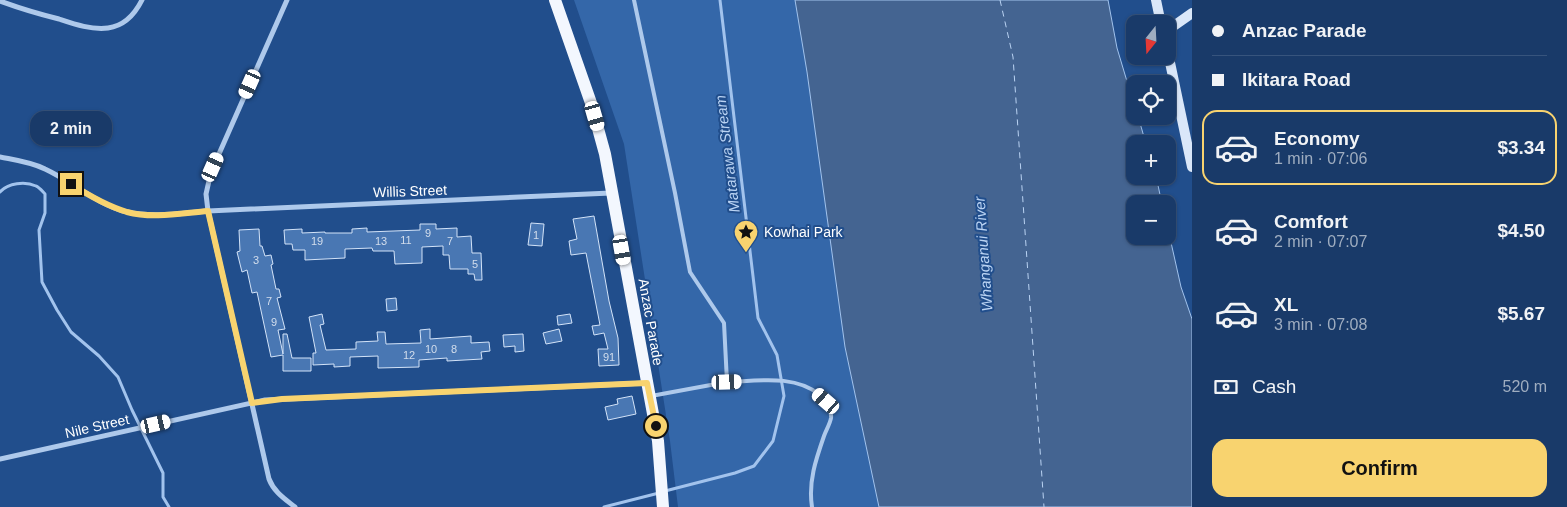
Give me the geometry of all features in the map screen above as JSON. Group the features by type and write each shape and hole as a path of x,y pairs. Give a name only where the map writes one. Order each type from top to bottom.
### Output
{"main road":[{"name":"Anzac Parade","path":"555,0 596,121 605,154 658,441 663,503"},
{"path":"1156,0 1160,15"},
{"path":"1176,24 1192,13"},
{"path":"1171,65 1192,168"}],"street":[{"path":"0,1 74,23 101,28 115,26 126,21 142,0"},
{"path":"287,0 210,172 206,194 208,211 271,483 278,494 296,507"},
{"name":"Willis Street","path":"0,157 42,168 102,202 128,212 152,215 612,193"},
{"name":"Nile Street","path":"0,459 252,403 282,399 647,383"}],"lane":[{"path":"634,0 690,272 724,323 727,382"},
{"path":"650,397 727,382 772,380 794,383 813,389 826,401 831,419 814,466 811,490 812,507"}],"shaded area":[{"name":"Kowhai Park","path":"574,0 801,0 882,507 678,507 670,441 624,144"}],"water":[{"name":"Whanganui River","path":"795,0 1108,0 1117,48 1126,78 1126,125 1141,125 1143,135 1126,135 1126,185 1158,185 1160,195 1126,195 1126,245 1172,245 1181,287 1192,319 1192,507 879,507 845,347 807,72"}],"building":[{"path":"594,216 609,301 618,338 619,365 599,366 598,349 608,349 604,333 594,335 592,326 600,325 586,253 571,255 569,241 577,239 573,219"},
{"path":"531,223 544,224 542,246 528,245"},
{"path":"420,224 436,224 436,229 457,228 457,237 471,236 472,253 481,253 482,280 475,280 474,274 468,274 468,269 450,269 449,255 443,255 443,246 422,247 422,263 395,264 394,251 373,251 372,248 345,249 345,258 305,260 305,250 293,250 292,244 285,244 284,230 302,229 302,233 352,233 352,229 367,228 367,232 420,230"},
{"path":"259,229 260,246 262,246 265,256 271,255 276,289 279,289 281,297 277,298 285,329 278,330 283,354 283,334 287,334 292,358 311,358 311,371 283,371 283,355 271,357 257,292 252,293 247,270 242,272 237,252 240,251 239,230"},
{"path":"396,298 397,310 387,311 386,299"},
{"path":"322,314 324,324 320,325 326,350 356,349 356,342 378,341 377,332 385,332 386,344 421,343 420,330 430,329 430,339 471,336 471,343 489,342 490,351 481,352 482,359 447,361 447,358 419,360 419,367 378,368 378,356 350,357 350,366 334,367 334,364 313,365 313,353 316,353 309,317"},
{"path":"570,314 572,323 558,325 557,316"},
{"path":"559,329 562,341 546,344 543,333"},
{"path":"523,334 524,351 515,352 515,346 504,347 503,335"},
{"path":"632,396 636,414 608,420 605,407 618,404 617,399"}],"waterway":[{"name":"Matarawa Stream","path":"665,491 735,473 754,466 773,441 784,396 777,355 758,318 720,0"},
{"name":"Matarawa Stream","path":"0,192 7,187 22,183 32,184 40,188 45,194 45,213 39,230 42,282 71,332 99,356 118,377 163,473 163,497 169,507"},
{"name":"Matarawa Stream","path":"604,507 659,493"}],"ferry route":[{"path":"1000,0 1013,57 1044,507"}],"place":[{"name":"Kowhai Park","path":"746,253"}],"route":[{"path":"71,184 114,208 128,212 152,215 208,211 252,403 282,399 647,383 656,426"}]}
